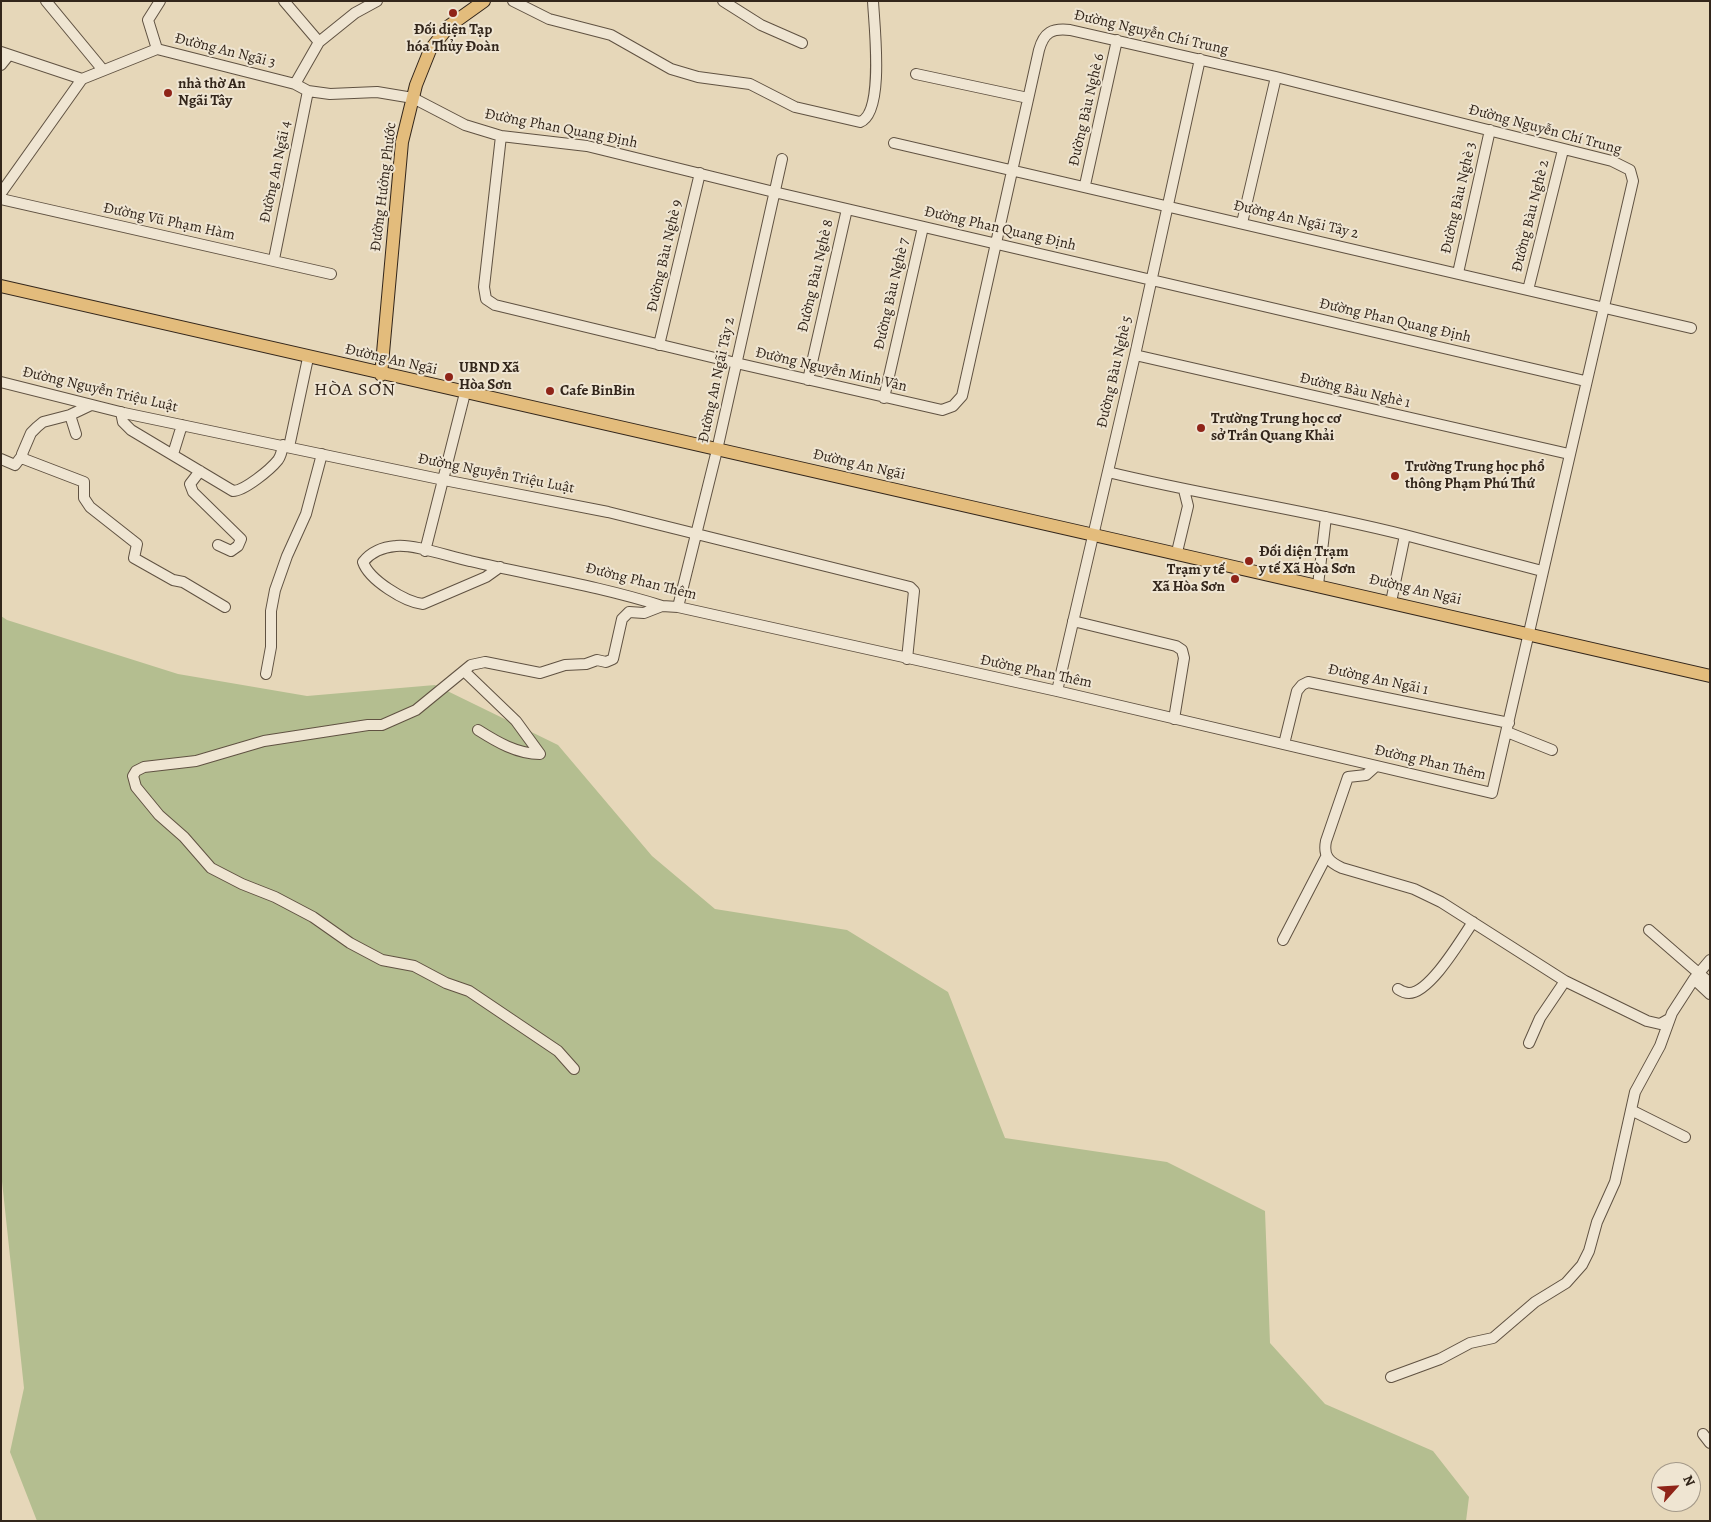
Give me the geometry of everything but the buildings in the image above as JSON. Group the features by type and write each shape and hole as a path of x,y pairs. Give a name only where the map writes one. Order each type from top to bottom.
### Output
{"main road":[{"name":"Đường Hưởng Phước","path":"381,375 402,142 413,98 430,50 449,26 484,1"},
{"name":"Đường An Ngãi","path":"1,286 381,375 1093,535 1177,552 1710,676"}],"street":[{"path":"46,1 103,70"},
{"path":"157,49 148,20 160,1"},
{"path":"284,1 319,42"},
{"path":"295,84 319,42 355,13 376,1"},
{"path":"513,1 549,19 611,35 671,69 698,77 750,84 795,107 860,122 865,120 868,114 876,82 873,1"},
{"path":"723,1 761,25 802,43"},
{"name":"Đường Nguyễn Chí Trung","path":"1048,32 1065,29 1276,77 1490,130 1623,165 1630,170 1632,181 1528,633"},
{"name":"Đường Nguyễn Minh Vân","path":"501,136 484,287 486,299 496,306 942,410 953,406 962,396 1041,41 1048,32"},
{"name":"Đường Bàu Nghè 6","path":"1085,185 1117,40"},
{"name":"Đường An Ngãi 3","path":"82,79 157,49 295,84 308,91 330,94 378,92 413,98"},
{"path":"1,66 5,54 82,79 1,193"},
{"name":"Đường Bàu Nghè 5","path":"1057,691 1135,354 1200,59"},
{"path":"916,74 1028,98"},
{"path":"1242,223 1276,77"},
{"name":"Đường An Ngãi 4","path":"274,259 308,91"},
{"name":"Đường Phan Quang Định","path":"413,98 465,125 501,136 587,146 774,192 1585,381"},
{"name":"Đường Bàu Nghè 3","path":"1458,273 1490,130"},
{"name":"Đường An Ngãi Tây 2","path":"894,142 1011,170 1085,185 1691,328"},
{"name":"Đường Bàu Nghè 2","path":"1528,290 1562,150"},
{"name":"Đường An Ngãi Tây 2","path":"678,607 717,450 782,159"},
{"name":"Đường Bàu Nghè 9","path":"659,345 700,173"},
{"name":"Đường Vũ Phạm Hàm","path":"1,199 274,259 331,274"},
{"name":"Đường Bàu Nghè 8","path":"808,380 847,209"},
{"name":"Đường Bàu Nghè 7","path":"884,398 923,226"},
{"name":"Đường Bàu Nghè 1","path":"1135,354 1569,454"},
{"path":"121,412 123,422 127,427 230,490 239,490 274,464 286,446 308,358"},
{"name":"Đường Nguyễn Triệu Luật","path":"1,382 121,412 444,480 608,512 910,587 914,592 907,659"},
{"path":"425,551 465,394"},
{"path":"24,459 22,454 31,433 37,426 44,422 70,415 91,405"},
{"path":"70,415 76,434"},
{"path":"173,454 182,425"},
{"path":"266,674 271,647 271,611 275,590 287,556 306,514 322,454"},
{"path":"1,459 15,465 21,457 84,482 84,498 90,507 137,544 134,558 173,580 183,582 225,607"},
{"path":"200,471 190,484 193,492 241,539 238,546 230,551 218,545"},
{"path":"1108,472 1184,490 1326,517 1405,535 1542,571"},
{"path":"1177,552 1188,506 1184,490"},
{"path":"1318,585 1326,517"},
{"path":"1391,602 1405,535"},
{"name":"Đường Phan Thêm","path":"500,567 486,577 423,604 412,603 372,577 363,562 370,554 381,550 396,546 412,547 578,582 662,606 678,607 1057,691 1492,793 1528,633"},
{"path":"574,1069 558,1051 469,991 446,983 414,966 382,960 350,943 313,916 211,868 184,837 159,815 136,787 132,776 136,771 144,767 196,761 264,741 368,725 382,725 416,710 471,665 485,662 540,673 565,665 586,664 597,660 606,662 613,659 622,619 629,612 644,612 662,606"},
{"path":"1073,621 1176,646 1182,650 1184,658 1174,719"},
{"path":"464,671 516,721 540,754 528,754 512,749 478,730"},
{"name":"Đường An Ngãi 1","path":"1284,744 1297,691 1308,682 1508,728"},
{"path":"1508,728 1552,750"},
{"path":"1283,940 1326,857 1326,841 1348,777 1351,760"},
{"path":"1348,777 1366,774 1376,766"},
{"path":"1326,857 1331,863 1342,868 1414,889 1441,902 1565,981 1646,1021 1660,1024 1669,1019"},
{"path":"1398,989 1409,993 1426,983 1441,968 1473,922"},
{"path":"1649,930 1696,976 1710,994"},
{"path":"1391,1377 1440,1359 1470,1343 1493,1338 1529,1306 1566,1283 1588,1254 1597,1222 1615,1182 1635,1092 1660,1046 1669,1019 1696,976 1710,960"},
{"path":"1696,976 1710,984"},
{"path":"1528,1043 1540,1018 1565,981"},
{"path":"1631,1110 1685,1137"},
{"path":"1703,1434 1710,1444"}],"green space":[{"path":"1,616 7,620 178,674 307,696 435,685 558,745 652,856 715,909 847,930 948,992 1005,1138 1167,1162 1265,1211 1270,1343 1325,1404 1433,1451 1469,1497 1466,1521 37,1521 10,1452 24,1388 1,1172"}],"place":[{"name":"Đối diện Tạp hóa Thủy Đoàn","path":"453,13"},
{"name":"nhà thờ An Ngãi Tây","path":"168,93"},
{"name":"UBND Xã Hòa Sơn","path":"449,377"},
{"name":"Cafe BinBin","path":"550,391"},
{"name":"Trường Trung học cơ sở Trần Quang Khải","path":"1201,428"},
{"name":"Trường Trung học phổ thông Phạm Phú Thứ","path":"1395,476"},
{"name":"Đối diện Trạm y tế Xã Hòa Sơn","path":"1249,561"},
{"name":"Trạm y tế Xã Hòa Sơn","path":"1235,579"}],"district":[{"name":"HÒA SƠN","path":"355,391"}]}
